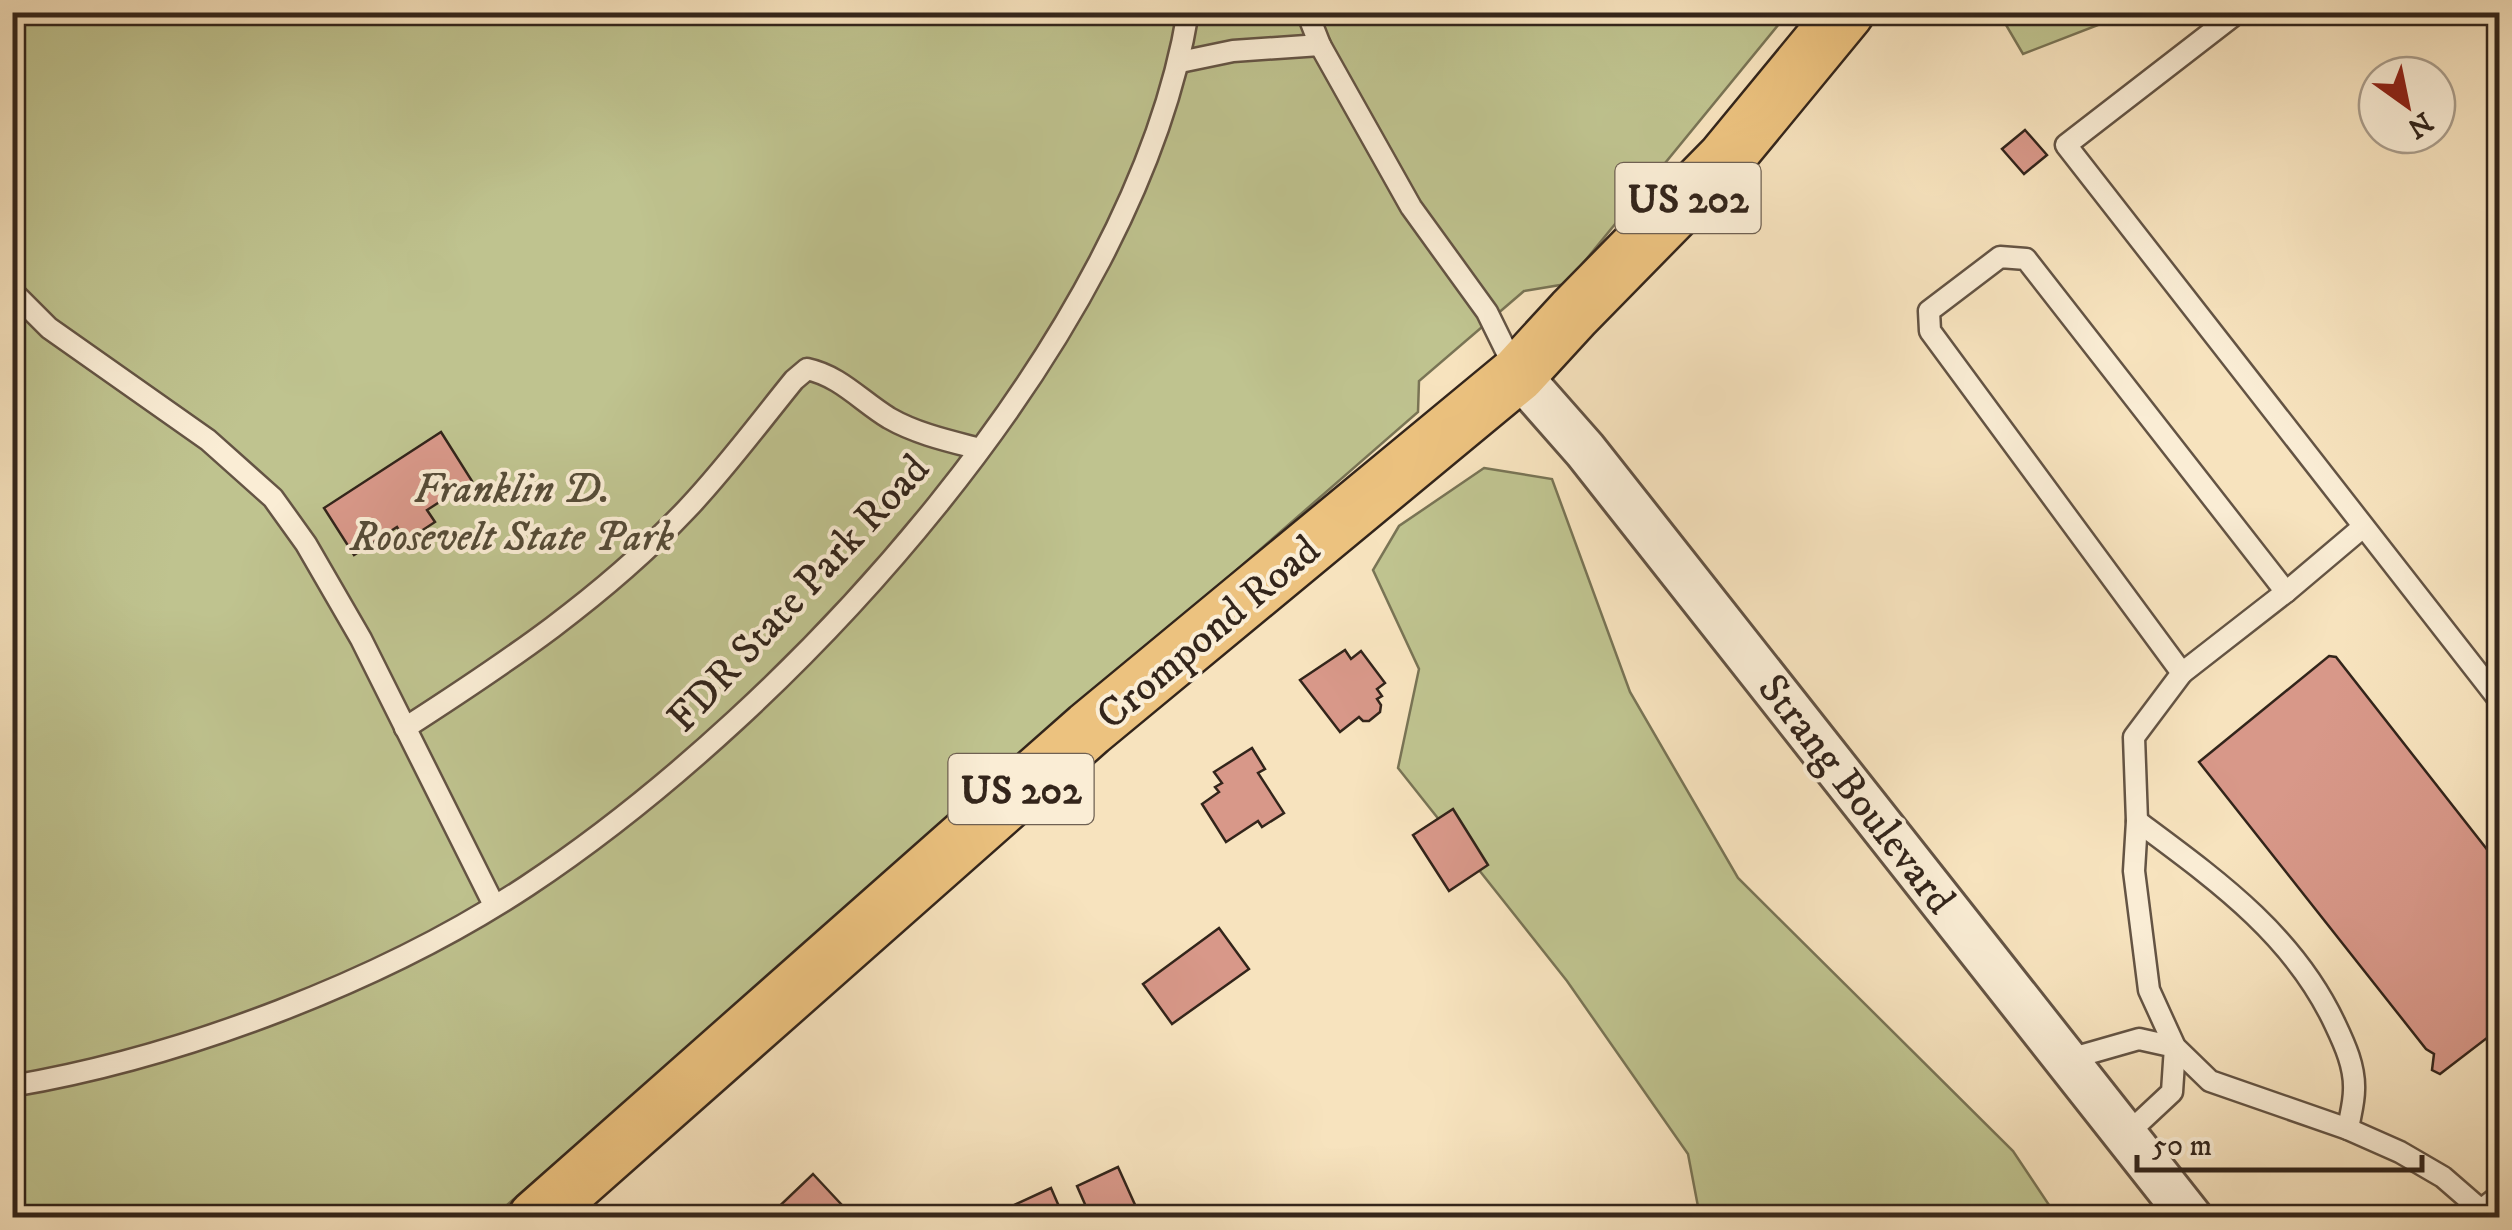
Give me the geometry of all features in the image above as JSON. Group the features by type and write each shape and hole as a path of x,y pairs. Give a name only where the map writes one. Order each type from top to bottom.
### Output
{"highway":[{"name":"Crompond Road","path":"536,1218 1089,729 1518,374 1725,159 1846,12"}],"street":[{"name":"Strang Boulevard","path":"1518,374 1584,450 2191,1218"}],"lane":[{"name":"FDR State Park Road","path":"12,1086 134,1057 234,1026 316,995 429,943 527,886 637,804 724,732 882,568 980,449 1056,336 1112,236 1150,150 1180,62 1188,12"},
{"path":"1307,12 1320,45 1411,207 1487,312 1518,374"},
{"path":"2238,12 2066,145 2500,702"},
{"path":"1180,62 1233,51 1320,45"},
{"path":"2182,672 1930,331 1929,311 1943,300 2000,257 2026,259 2286,592"},
{"path":"12,291 49,328 208,440 273,498 306,544 352,623 494,905"},
{"path":"405,728 524,651 608,584 688,509 807,369 828,374 915,432 980,449"},
{"path":"2363,527 2182,672 2134,738 2134,871 2149,990 2175,1047 2210,1081 2348,1129 2400,1152 2443,1177 2484,1214 2500,1195"},
{"path":"2137,821 2240,900 2270,928 2316,987 2349,1055 2354,1089 2348,1129"},
{"path":"2069,1059 2139,1039 2175,1047"},
{"path":"2127,1134 2172,1092 2175,1047"}],"green space":[{"name":"Franklin D. Roosevelt State Park","path":"12,13 1788,13 1566,284 1524,291 1419,381 1418,412 492,1218 13,1217"},
{"path":"1999,13 2129,13 2023,54"},
{"path":"1484,468 1552,479 1630,692 1738,878 2013,1151 2057,1217 1700,1217 1688,1154 1567,981 1398,768 1419,669 1373,570 1399,526"}],"building":[{"path":"2025,130 2047,155 2024,174 2002,149"},
{"path":"441,432 472,481 427,510 435,522 406,541 397,527 354,555 324,508"},
{"path":"1345,650 1351,659 1361,651 1385,683 1377,689 1382,696 1377,699 1380,712 1369,721 1359,717 1340,732 1300,680"},
{"path":"2329,656 2336,657 2500,866 2500,1028 2440,1074 2432,1070 2434,1054 2426,1049 2199,762"},
{"path":"1252,748 1265,769 1258,773 1284,813 1262,827 1258,821 1226,842 1202,804 1219,792 1215,787 1222,783 1214,772"},
{"path":"1453,809 1488,865 1449,891 1413,835"},
{"path":"1219,928 1249,969 1172,1024 1143,984"},
{"path":"1118,1167 1136,1207 1113,1218 1091,1218 1077,1186"},
{"path":"813,1174 854,1218 767,1218"},
{"path":"1051,1188 1064,1218 1009,1218 1018,1214 1014,1205"}]}
